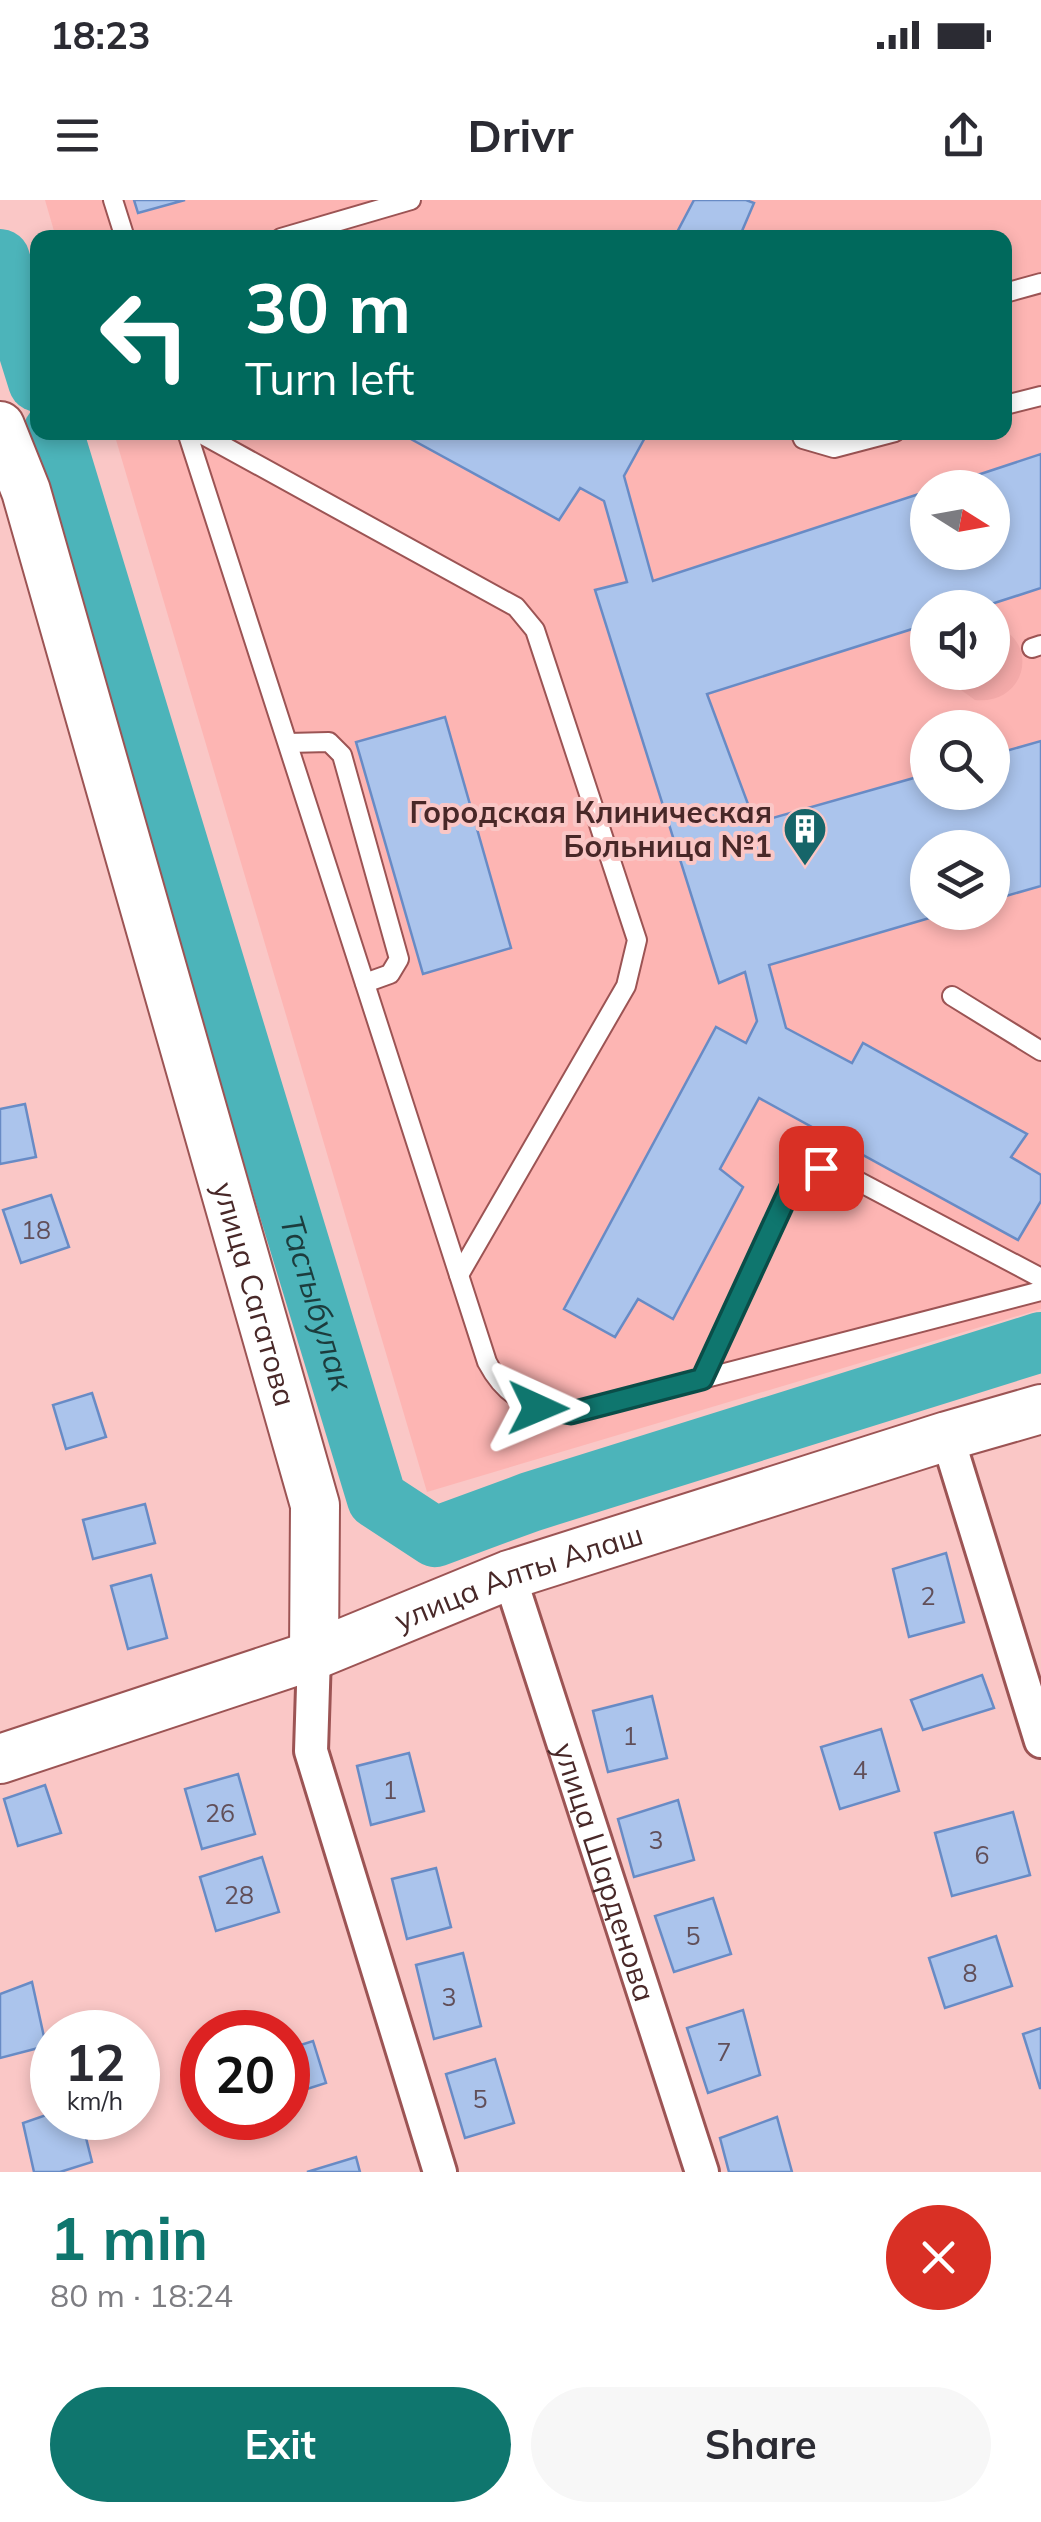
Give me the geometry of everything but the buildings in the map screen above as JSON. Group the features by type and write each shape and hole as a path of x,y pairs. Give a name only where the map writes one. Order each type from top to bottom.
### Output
{"street":[{"name":"улица Сагатова","path":"0,426 26,492 315,1505 311,1751 440,2172"},
{"name":"улица Алты Алаш","path":"0,1759 314,1654 509,1575 1041,1409"},
{"path":"947,1436 1041,1741"},
{"name":"улица Шарденова","path":"509,1575 702,2172"}],"lane":[{"path":"113,200 122,230"},
{"path":"308,230 411,200"},
{"path":"1012,291 1041,283"},
{"path":"1012,403 1041,396"},
{"path":"191,440 487,1362 500,1388 538,1408 571,1413 1041,1291"},
{"path":"212,440 516,608 536,630 636,940 626,986 460,1275"},
{"path":"806,440 834,448 864,440"},
{"path":"288,744 329,742 342,755 399,958 390,974 366,983"},
{"path":"952,996 1041,1051"},
{"path":"702,1379 794,1180 821,1168 852,1178 1041,1278"}],"shaded area":[{"path":"45,200 1041,200 1041,1309 427,1492 116,440 1012,440 1012,230 54,230"},
{"path":"1010,635 1022,657 1022,670 1010,688"},
{"path":"961,690 1008,690 993,699 975,700"}],"waterway":[{"name":"Тастыбулак","path":"0,259 30,356"},
{"name":"Тастыбулак","path":"55,440 377,1499 435,1537 530,1502 1041,1342"}],"place":[{"name":"Городская Клиническая Больница №1","path":"805,867"}],"route":[{"path":"538,1408 571,1413 702,1379 794,1180 821,1168"}]}
